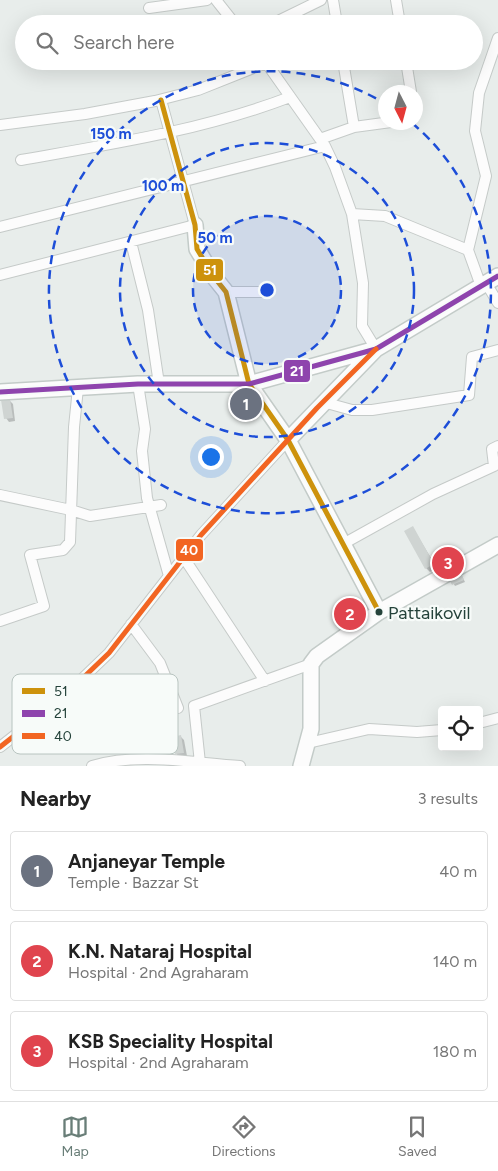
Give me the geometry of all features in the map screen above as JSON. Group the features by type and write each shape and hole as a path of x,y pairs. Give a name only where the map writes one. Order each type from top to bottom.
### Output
{"main road":[{"path":"195,225 197,249 214,278 226,292 249,384 288,440 379,612"},
{"path":"288,440 376,349 488,281"},
{"path":"0,392 138,384 249,384 376,349"},
{"path":"301,766 311,729 311,664 316,656 379,612 498,545"}],"street":[{"path":"149,8 207,0"},
{"path":"216,0 228,15"},
{"path":"290,15 321,0"},
{"path":"334,0 336,15"},
{"path":"396,0 398,15"},
{"path":"468,250 486,176 475,131 479,93 498,38"},
{"path":"0,124 85,114 161,100 198,90 247,70"},
{"path":"271,70 323,143 352,214 364,283 362,326 376,349"},
{"path":"344,70 354,127"},
{"path":"407,70 410,85"},
{"path":"22,160 169,132 225,119 290,97"},
{"path":"0,275 195,225 161,100"},
{"path":"0,227 182,182 323,143 354,127 378,124"},
{"path":"352,214 385,216 468,250 488,281 498,303"},
{"path":"131,242 148,310 159,384"},
{"path":"226,292 269,292"},
{"path":"323,402 352,410 372,410 469,395 472,357 498,350"},
{"path":"138,384 145,429 142,451 150,507 169,576"},
{"path":"0,621 44,606 30,555 64,550 70,542 74,427 78,388"},
{"path":"88,674 109,653 184,558 288,440"},
{"path":"343,544 432,494 494,466 492,449 498,446"},
{"path":"0,495 71,510 90,516 161,505"},
{"path":"184,558 265,681"},
{"path":"131,624 160,663 164,674"},
{"path":"200,764 194,706 311,664"},
{"path":"483,722 498,718"},
{"path":"308,743 369,729 417,732 438,730"},
{"path":"0,747 12,738"},
{"path":"92,766 108,761 140,760 240,766"}],"building":[{"path":"10,399 13,418 4,419 1,400"},
{"path":"413,526 434,564 425,569 404,531"},
{"path":"449,551 454,565 444,569 439,555"},
{"path":"461,573 464,580 452,585 449,579"},
{"path":"357,603 363,612 339,628 333,619"},
{"path":"181,735 184,753 178,754 178,736"}],"transit line":[{"name":"51","path":"161,100 195,225 197,249 214,277 226,292 249,384 288,440 379,612"},
{"name":"21","path":"0,392 138,384 249,384 376,349 498,276"},
{"name":"40","path":"87,674 109,653 201,535 317,408 376,349"},
{"name":"40","path":"0,747 12,738"}],"place":[{"name":"Anjaneyar Temple","path":"246,404"},
{"name":"KSB Speciality Hospital","path":"448,563"},
{"name":"Pattaikovil","path":"379,612"},
{"name":"K.N. Nataraj Hospital","path":"350,614"}]}
